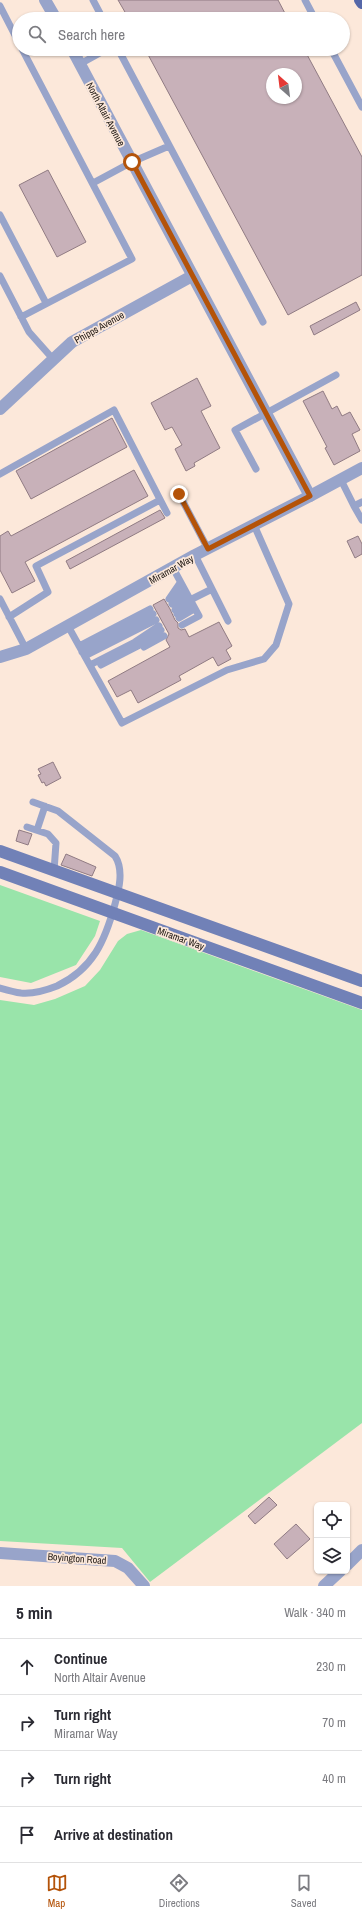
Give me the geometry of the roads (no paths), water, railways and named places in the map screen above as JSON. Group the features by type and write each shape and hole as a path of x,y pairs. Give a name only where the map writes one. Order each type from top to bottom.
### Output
{"main road":[{"name":"Miramar Way","path":"0,851 362,981"},
{"name":"Miramar Way","path":"0,872 112,914 362,1003"}],"street":[{"path":"46,0 50,12"},
{"name":"North Altair Avenue","path":"76,56 310,496"},
{"name":"Phipps Avenue","path":"0,409 72,342 192,276"},
{"name":"Miramar Way","path":"0,657 26,649 195,555 362,468"},
{"path":"0,663 26,649"},
{"path":"350,1561 362,1550"},
{"name":"Boyington Road","path":"0,1553 115,1561 128,1568 144,1586"},
{"path":"324,1586 337,1574"}],"lane":[{"path":"93,0 99,12"},
{"path":"305,0 311,12"},
{"path":"0,6 12,27"},
{"path":"21,317 132,259 26,56"},
{"path":"80,64 94,56"},
{"path":"122,56 263,322"},
{"path":"335,56 362,107"},
{"path":"93,183 132,162 169,146"},
{"path":"0,215 46,303"},
{"path":"0,276 29,332 53,359"},
{"path":"256,469 235,430 336,375"},
{"path":"0,474 114,410 167,513"},
{"path":"341,480 362,520"},
{"path":"179,494 208,549"},
{"path":"9,617 48,592 36,566 160,500"},
{"path":"354,506 362,502"},
{"path":"68,626 122,723 227,670 264,659 276,645 289,604 254,525"},
{"path":"195,555 228,622"},
{"path":"173,568 198,616 175,612"},
{"path":"175,612 186,594 212,589"},
{"path":"175,612 186,594"},
{"path":"0,599 26,649"},
{"path":"175,612 194,609"},
{"path":"92,670 157,622"},
{"path":"92,670 135,642 157,622"},
{"path":"82,651 157,622"},
{"path":"82,651 157,622"},
{"path":"0,988 22,993 48,990 72,979 91,961 104,938 117,894 120,870 119,862 115,856 58,811 33,802"},
{"path":"37,830 45,806"},
{"path":"28,827 48,834 56,842 54,871"}]}
